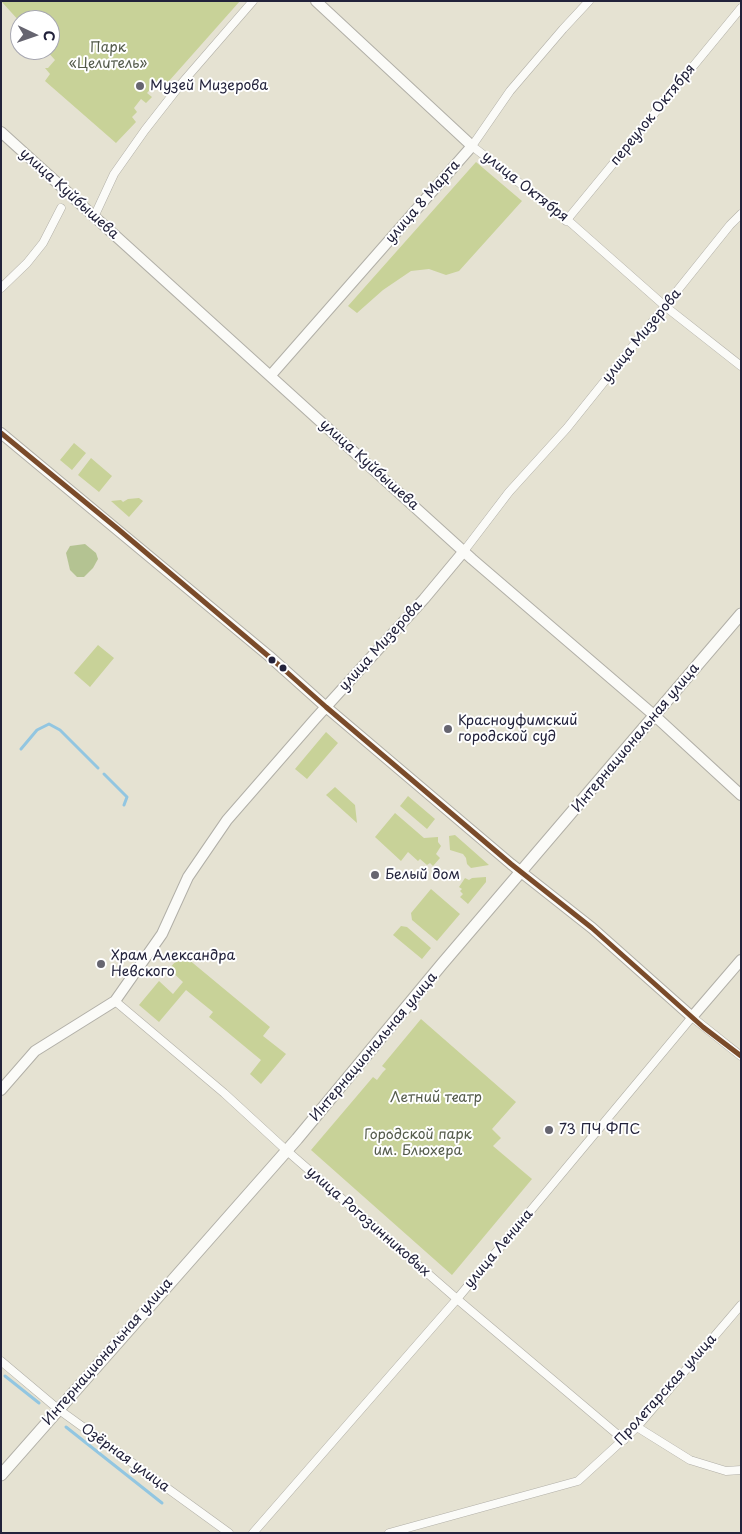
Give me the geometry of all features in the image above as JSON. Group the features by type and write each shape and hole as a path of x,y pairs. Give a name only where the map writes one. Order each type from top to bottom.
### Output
{"main road":[{"name":"улица Октября","path":"316,1 472,146"},
{"name":"улица Куйбышева","path":"1,132 464,551 654,716 741,795"},
{"name":"улица 8 Марта","path":"271,375 472,146"},
{"path":"1,433 269,656 326,708 521,872 592,928 692,1018"},
{"name":"улица Мизерова","path":"1,1090 35,1051 115,1001 162,934 188,877 227,820 424,599 464,551"},
{"name":"Интернациональная улица","path":"1,1475 286,1150 741,614"},
{"name":"улица Ленина","path":"692,1018 741,960"}],"street":[{"path":"94,217 114,174 145,130 181,84 253,1"},
{"name":"улица 8 Марта","path":"472,146 510,91 562,29 589,1"},
{"name":"переулок Октября","path":"566,221 741,8"},
{"name":"улица Октября","path":"472,146 566,221 666,307 741,366"},
{"path":"1,288 27,263 43,243 61,208"},
{"name":"улица Мизерова","path":"464,551 509,492 567,428 730,225 741,214"},
{"name":"улица Рогозинниковых","path":"115,1001 224,1093 286,1150 457,1299 624,1440"},
{"path":"692,1018 741,1056"},
{"name":"улица Ленина","path":"253,1533 457,1299 692,1018"},
{"name":"Пролетарская улица","path":"389,1533 578,1481 637,1427 741,1305"},
{"name":"Озёрная улица","path":"1,1361 58,1409 229,1533"},
{"path":"637,1427 690,1460 726,1471 741,1470"}],"green space":[{"name":"Парк «Целитель»","path":"1,1 240,1 167,83 161,78 147,93 152,97 146,103 141,99 134,108 137,112 132,117 136,122 116,143 45,81 50,74 45,68 48,68 55,60 60,60 60,10 10,11"},
{"path":"476,162 522,201 459,271 446,275 429,269 411,271 383,290 357,313 348,306"},
{"path":"74,443 86,453 72,470 60,460"},
{"path":"91,458 112,476 99,492 78,475"},
{"path":"139,498 143,501 129,517 111,501 121,500 123,502 128,499"},
{"path":"85,544 96,553 98,559 93,568 84,577 77,577 70,570 66,553 70,546"},
{"path":"98,645 114,658 90,687 74,673"},
{"path":"326,732 338,743 307,779 295,769"},
{"path":"335,787 355,805 357,823 326,795"},
{"path":"408,796 435,819 427,829 400,806"},
{"path":"395,813 424,838 438,837 438,842 441,846 436,854 440,858 433,866 430,863 427,865 420,859 418,861 408,852 401,861 375,837"},
{"path":"455,835 489,865 471,868 463,854 450,850 449,836"},
{"path":"486,877 486,882 468,904 460,897 463,894 460,891 462,889 459,887 465,878 469,880"},
{"path":"431,889 460,914 437,941 412,920 411,913"},
{"path":"401,926 407,927 431,948 422,959 393,935"},
{"path":"182,954 270,1027 263,1036 286,1054 261,1084 250,1074 261,1060 209,1017 213,1012 186,990 159,1022 139,1005 159,981 173,994 183,982 169,969"},
{"name":"Городской парк им. Блюхера","path":"421,1019 516,1102 492,1129 501,1138 493,1146 532,1179 452,1275 311,1150 373,1077 377,1080 386,1069 382,1066"}],"waterway":[{"path":"21,749 37,730 49,724 60,730 98,768"},
{"path":"104,774 127,797 124,805"},
{"path":"5,1376 39,1403"},
{"path":"66,1427 162,1503"}],"transit line":[{"path":"1,433 118,529 511,864 592,928 703,1027 741,1056"}],"place":[{"name":"Музей Мизерова","path":"140,86"},
{"name":"Красноуфимский городской суд","path":"448,729"},
{"name":"Белый дом","path":"375,875"},
{"name":"Храм Александра Невского","path":"101,964"},
{"name":"73 ПЧ ФПС","path":"549,1130"}],"park label":[{"name":"Летний театр","path":"436,1098"}]}
